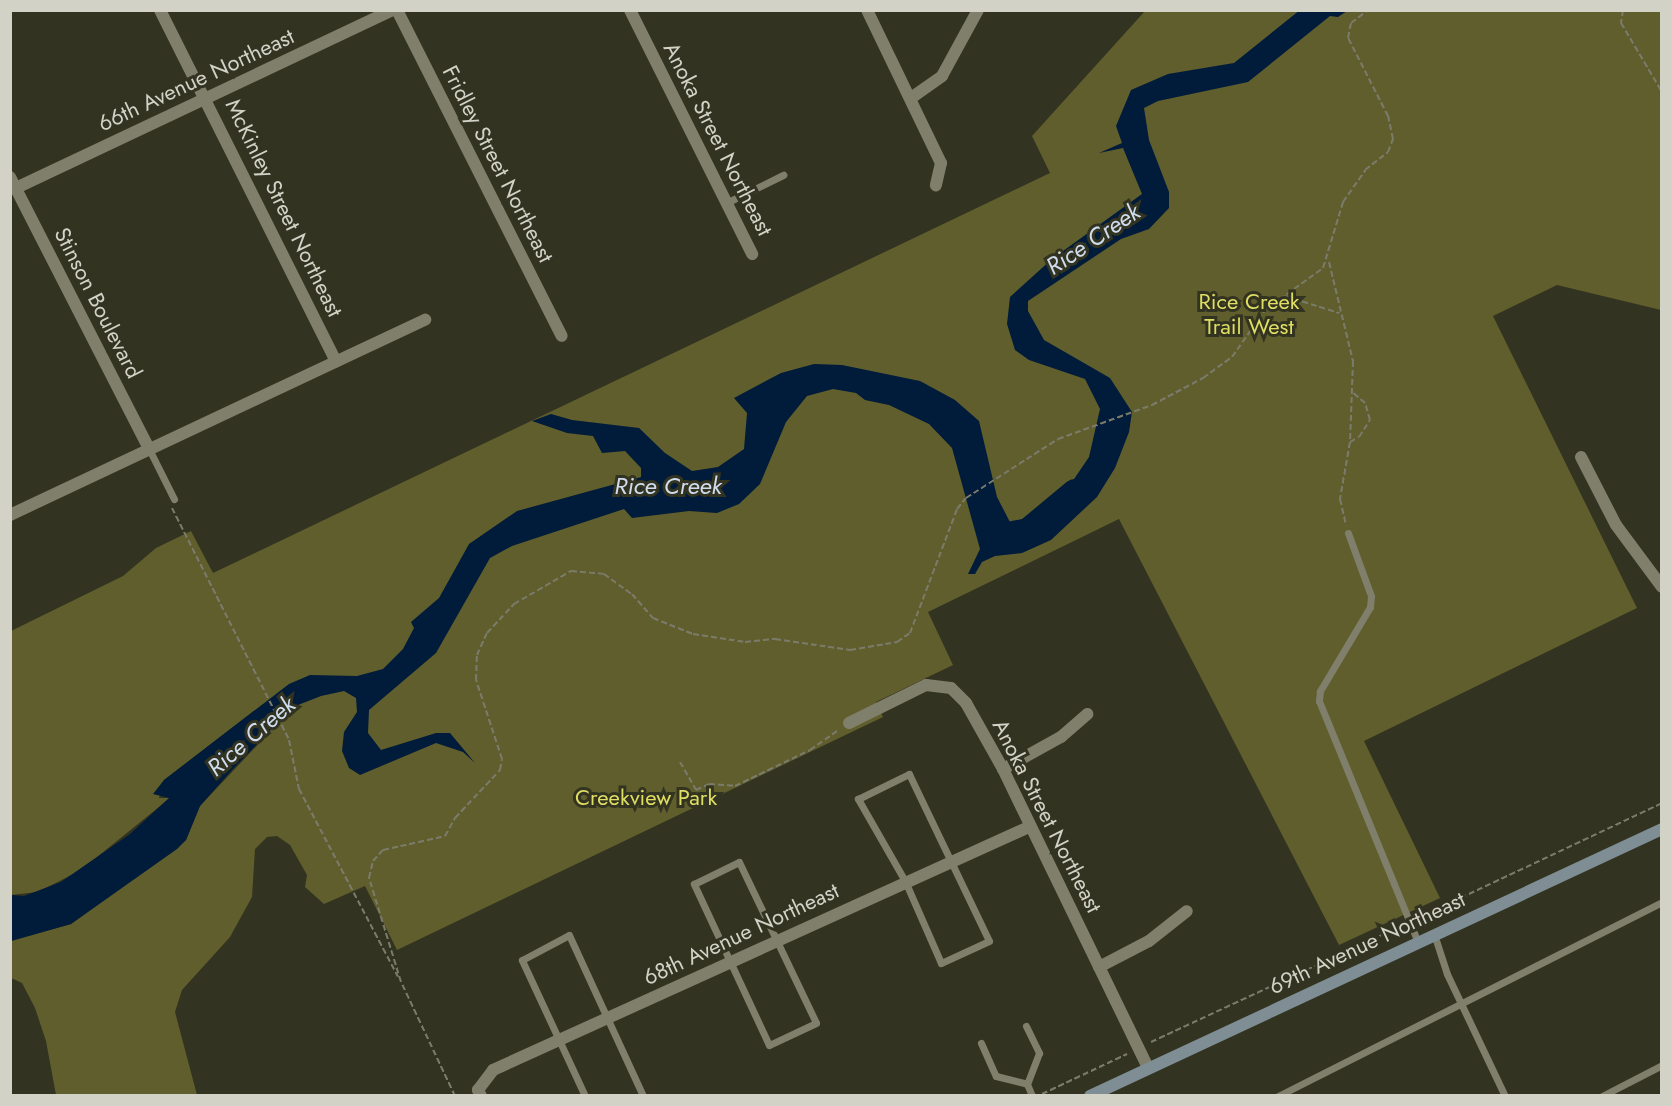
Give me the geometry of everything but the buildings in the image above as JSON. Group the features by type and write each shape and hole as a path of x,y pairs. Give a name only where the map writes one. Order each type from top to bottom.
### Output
{"street":[{"name":"McKinley Street Northeast","path":"160,10 336,361"},
{"name":"66th Avenue Northeast","path":"13,182 206,98 395,10"},
{"name":"Fridley Street Northeast","path":"395,10 562,336"},
{"name":"Anoka Street Northeast","path":"630,10 752,254"},
{"path":"867,10 941,163 936,185"},
{"path":"911,98 942,76 978,10"},
{"name":"Stinson Boulevard","path":"13,182 149,449"},
{"path":"10,514 425,320"},
{"path":"1581,457 1616,525 1662,587"},
{"name":"Anoka Street Northeast","path":"849,723 926,685 951,688 966,703 1003,769 1029,827 1148,1068"},
{"path":"1003,769 1060,737 1088,714"},
{"name":"68th Avenue Northeast","path":"479,1092 493,1070 778,941 905,880 1029,827"},
{"name":"69th Avenue Northeast","path":"1090,1095 1662,829"},
{"path":"1099,967 1149,941 1187,911"}],"lane":[{"path":"726,203 783,175"},
{"path":"149,449 174,499"},
{"path":"1348,533 1371,596 1370,607 1320,691 1319,701 1418,942"},
{"path":"909,774 951,860 989,941 941,963 905,880 858,799 909,774"},
{"path":"739,862 816,1023 769,1045 732,962 694,884 739,862"},
{"path":"1278,1095 1662,902"},
{"path":"1434,934 1461,1002 1505,1095"},
{"path":"585,1095 522,960 569,935 643,1095"},
{"path":"1026,1026 1039,1053 1027,1084 1032,1095"},
{"path":"981,1043 996,1076 1027,1084"},
{"path":"1602,1095 1662,1065"}],"path":[{"path":"401,982 369,878 373,861 392,846 435,841 445,836 455,818 500,770 502,759 476,680 477,655 487,633 514,604 571,571 589,572 604,574 613,580 653,618 693,634 745,642 775,639 850,650 897,642 910,633 957,509 966,498 1058,439 1096,422 1177,392 1232,357 1265,310 1323,268 1329,260 1343,202 1365,170 1388,152 1393,140 1388,116 1348,38 1351,23 1368,10"},
{"path":"1623,10 1621,23 1662,92"},
{"path":"1329,260 1339,314 1353,361 1350,442 1340,500 1348,533"},
{"path":"1284,296 1339,314"},
{"path":"1350,442 1359,436 1370,420 1365,403 1351,391"},
{"path":"174,499 171,506 284,728 299,789 401,982 455,1095"},
{"path":"680,762 696,790 709,784 735,786 810,750 849,723"},
{"path":"1039,1095 1132,1052"}],"green space":[{"name":"Rice Creek Trail West","path":"1145,11 1661,11 1661,310 1557,285 1493,316 1637,608 1364,741 1440,898 1339,945 1119,519 928,612 953,665 876,702 883,717 397,950 365,886 324,904 305,887 307,875 290,845 277,836 267,837 255,849 252,897 230,937 182,990 175,1012 197,1095 56,1095 46,1041 35,1008 22,983 11,978 11,941 71,924 186,840 200,806 264,738 263,704 164,780 159,798 170,798 81,870 38,892 11,895 11,631 123,576 156,548 191,531 213,573 1050,173 1032,136"}],"water":[{"name":"Rice Creek","path":"1300,10 1347,11 1338,17 1330,16 1248,82 1158,101 1144,108 1149,140 1169,192 1169,208 1149,229 1121,239 1028,301 1028,311 1044,340 1110,378 1132,412 1129,432 1115,468 1097,497 1051,540 1022,553 995,556 982,562 975,574 968,574 980,549 952,448 929,424 889,405 865,400 856,393 833,389 807,396 786,422 760,484 739,504 717,513 689,511 632,518 624,509 512,546 490,558 436,653 369,710 368,733 381,750 436,733 450,733 475,763 463,752 436,743 360,775 349,768 342,751 344,732 357,712 356,698 344,691 321,696 293,707 232,770 200,806 186,840 177,849 71,924 11,941 11,895 24,896 61,882 130,834 169,798 153,794 164,780 289,684 310,675 357,676 383,669 403,649 414,628 411,622 439,598 469,544 517,511 641,477 641,468 625,451 602,453 593,436 567,433 532,421 551,414 572,420 639,428 665,453 692,471 718,467 744,449 747,413 734,398 781,373 814,364 842,365 920,381 955,400 979,421 997,497 1012,526 1028,531 1049,516 1089,457 1100,409 1085,379 1029,360 1015,350 1007,324 1010,297 1052,259 1142,194 1123,148 1099,153 1122,143 1116,126 1131,90 1168,74 1234,63"}],"waterway":[{"name":"Rice Creek","path":"998,537 1028,531 1075,492"}],"park label":[{"name":"Creekview Park","path":"646,798"}]}
